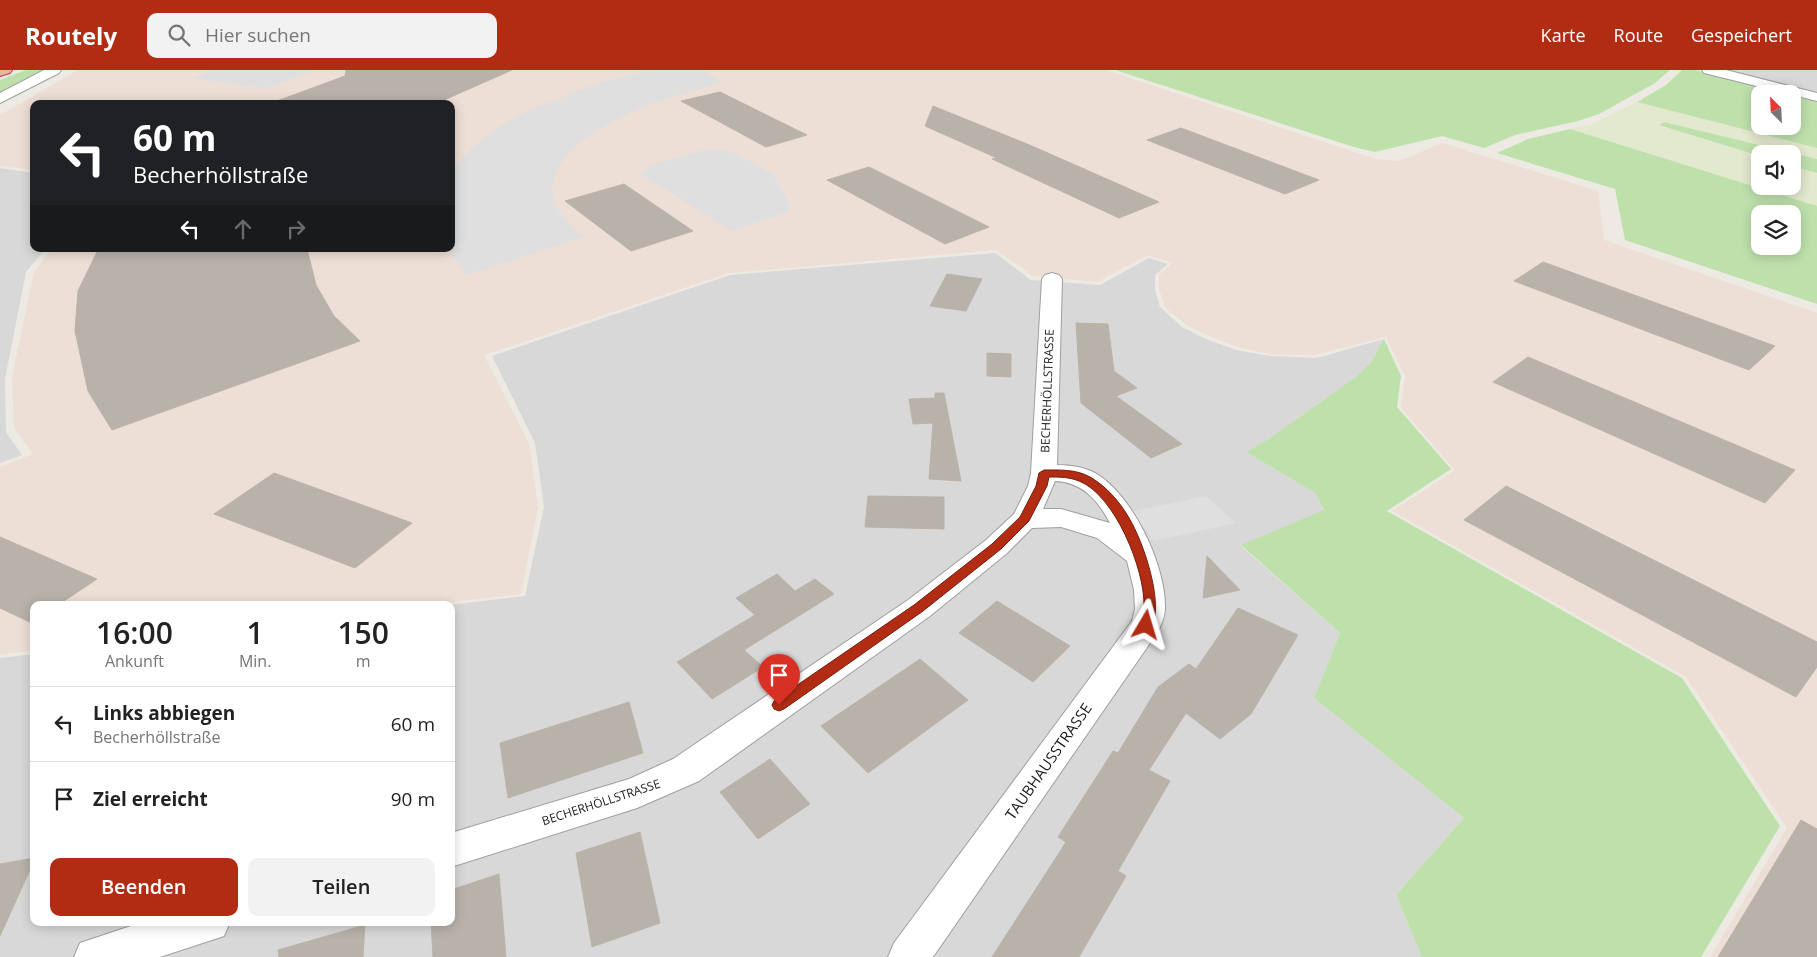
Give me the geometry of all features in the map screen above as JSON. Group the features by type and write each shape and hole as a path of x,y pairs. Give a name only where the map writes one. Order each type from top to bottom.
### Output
{"highway":[{"path":"0,72 5,70"}],"street":[{"path":"0,99 54,70"},
{"path":"1709,70 1817,97"},
{"name":"BECHERHÖLLSTRASSE","path":"455,849 638,792 686,770 919,608 996,546 1025,519 1042,481 1052,279"},
{"name":"TAUBHAUSSTRASSE","path":"909,957 1146,625 1150,608 1149,591 1139,555 1125,520 1107,495 1085,479 1068,474 1042,481"},
{"path":"1042,481 1064,505 1090,517 1139,555"},
{"path":"1025,519 1061,518 1108,531"},
{"path":"95,957 197,926"}],"shaded area":[{"path":"78,70 1106,70 1376,159 1399,161 1442,143 1598,191 1604,240 1817,313 1817,957 1710,957 1787,828 1686,677 1392,511 1455,470 1401,408 1405,376 1386,337 1315,355 1271,354 1240,348 1186,325 1166,308 1159,290 1159,275 1172,263 1148,255 1097,282 1033,276 996,250 729,273 484,355 529,444 538,508 521,594 455,601 30,601 30,651 0,655 0,467 33,454 14,427 12,377 34,272 50,252 455,252 455,100 30,100 30,170 0,166 0,115"},
{"path":"213,70 315,70 266,89 193,78"},
{"path":"647,70 702,70 722,82 650,104 624,115 582,140 566,155 557,171 552,187 554,203 564,219 583,237 467,275 448,252 455,252 455,167 476,144 525,112 596,84"},
{"path":"1717,70 1817,70 1817,95 1801,91 1801,85 1777,85"},
{"path":"720,149 734,153 773,174 789,203 789,212 732,231 641,174 648,166 704,150"},
{"path":"0,168 30,172 30,252 43,252 26,272 5,379 6,432 22,455 0,463"},
{"path":"995,253 1031,280 1100,285 1149,258 1168,264 1155,275 1155,290 1160,307 1182,327 1206,339 1236,350 1270,356 1317,358 1384,339 1371,362 1357,376 1270,438 1246,452 1315,493 1324,511 1241,546 1340,633 1314,698 1464,818 1396,895 1422,957 0,957 0,658 30,654 30,926 455,926 455,604 525,596 544,507 535,443 492,356 730,275"},
{"path":"1206,496 1236,523 1154,541 1132,511"}],"green space":[{"path":"26,70 45,70 0,95 0,80"},
{"path":"1115,70 1670,70 1655,83 1599,114 1578,121 1515,135 1484,148 1442,136 1375,152 1354,147"},
{"path":"1682,70 1695,70 1755,85 1751,85 1751,131 1637,102 1666,85"},
{"path":"1801,96 1817,100 1817,148 1766,135 1801,135"},
{"path":"1637,102 1751,131 1751,135 1766,135 1817,148 1817,206 1782,195 1801,195 1801,145 1751,145 1751,185 1570,129 1592,124"},
{"path":"1664,122 1759,145 1751,145 1751,153 1659,125"},
{"path":"1570,129 1751,185 1751,195 1782,195 1817,206 1817,304 1625,240 1615,189 1497,153 1528,139"},
{"path":"1801,155 1817,159 1817,173 1801,168"},
{"path":"1384,339 1401,376 1397,407 1451,469 1387,511 1682,678 1780,826 1701,957 1422,957 1396,895 1464,818 1314,698 1340,633 1241,545 1324,510 1315,493 1246,452 1270,438 1357,376 1371,362"}],"building":[{"path":"346,70 512,70 444,100 280,100 345,76"},
{"path":"720,92 807,135 766,147 681,101"},
{"path":"933,106 1032,146 1159,202 1119,218 992,159 997,158 925,126"},
{"path":"1181,128 1319,180 1285,194 1147,140"},
{"path":"869,167 989,227 945,244 827,180"},
{"path":"624,184 693,231 631,251 565,201"},
{"path":"97,252 308,252 316,285 334,316 360,341 112,430 88,391 75,331 78,291"},
{"path":"1543,262 1775,346 1749,370 1514,281"},
{"path":"947,274 982,279 966,311 930,306"},
{"path":"1076,323 1108,324 1114,371 1137,388 1116,396 1182,444 1151,458 1081,403"},
{"path":"987,353 1011,354 1011,377 987,376"},
{"path":"1528,357 1795,470 1765,503 1493,382"},
{"path":"935,393 944,393 961,481 929,479 933,423 913,424 909,399 935,398"},
{"path":"274,473 412,523 355,568 214,514"},
{"path":"1506,486 1817,642 1817,667 1796,697 1464,520"},
{"path":"868,496 944,497 944,529 865,527"},
{"path":"0,537 97,579 64,601 30,601 30,622 0,608"},
{"path":"1207,556 1240,590 1203,598"},
{"path":"777,574 795,591 815,579 834,594 744,650 763,667 712,699 677,662 755,615 736,598"},
{"path":"997,601 1070,646 1033,682 959,633"},
{"path":"1238,608 1298,635 1251,714 1220,739 1186,713 1149,770 1170,781 1118,871 1126,876 1079,957 992,957 1066,842 1058,837 1113,751 1118,753 1158,687 1189,664 1196,669"},
{"path":"920,659 968,700 868,773 821,726"},
{"path":"629,702 643,753 508,798 500,743"},
{"path":"770,759 810,804 758,839 720,792"},
{"path":"1801,820 1817,829 1817,957 1718,957"},
{"path":"640,832 660,923 592,947 576,853"},
{"path":"30,859 30,870 0,936 0,864"},
{"path":"499,874 506,957 433,957 431,926 455,926 455,889"},
{"path":"365,926 363,957 279,957 278,950"}],"route":[{"path":"779,705 919,608 996,546 1025,519 1041,486 1044,473 1068,474 1085,479 1107,495 1125,520 1139,555 1149,591 1150,608 1146,625"}]}
